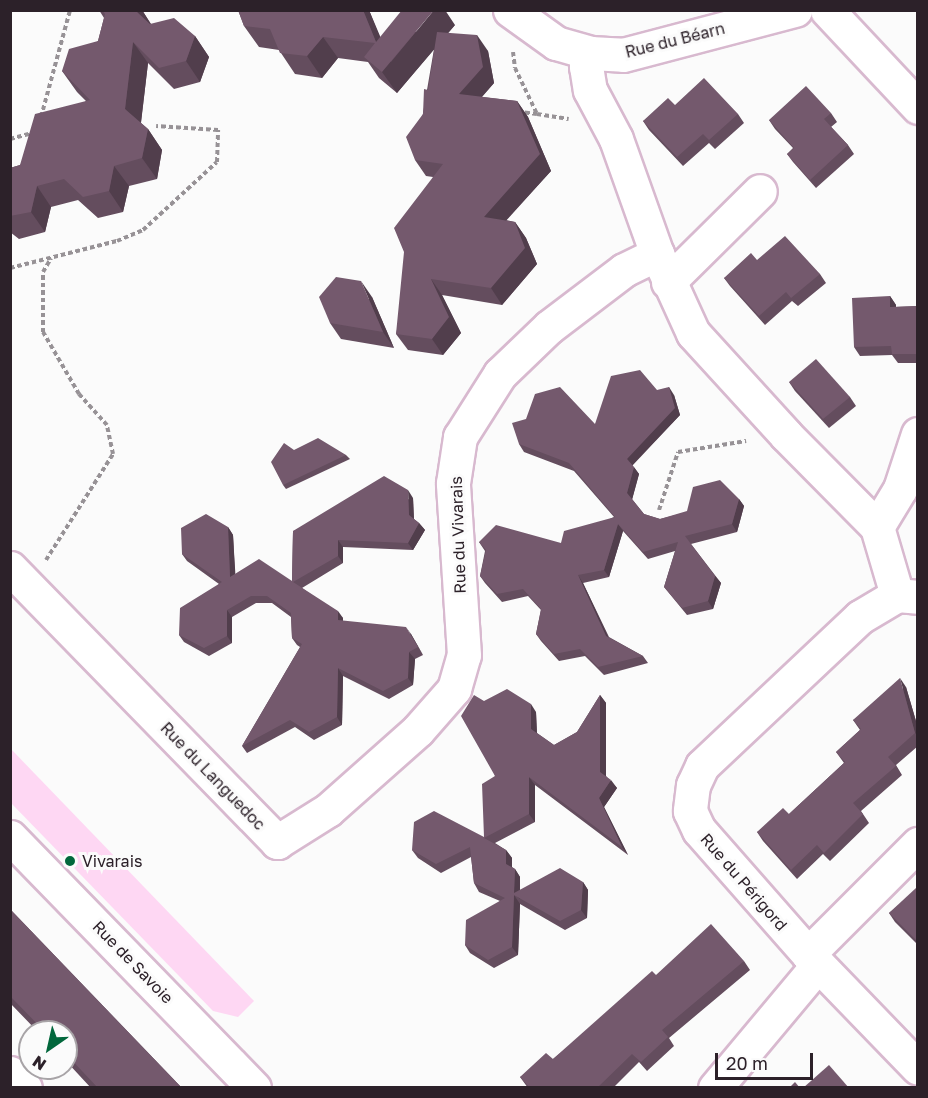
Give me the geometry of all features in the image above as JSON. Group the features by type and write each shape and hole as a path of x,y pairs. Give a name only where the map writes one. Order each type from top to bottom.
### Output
{"street":[{"name":"Rue du Béarn","path":"590,53 623,55 795,10"},
{"path":"827,10 918,107"},
{"path":"518,17 556,43 590,53 586,66 590,90 616,140 662,268 693,333 786,435 877,527 908,596"},
{"name":"Rue du Vivarais","path":"464,655 453,483 460,437 500,374 549,327 624,270 662,268 760,191"},
{"path":"877,527 900,489 918,434"},
{"name":"Rue du Languedoc","path":"25,568 277,842 328,810 418,730 448,699 460,675 464,655"},
{"name":"Rue du Périgord","path":"908,596 860,617 702,766 693,785 690,811 699,830 813,959 918,1068"},
{"name":"Rue de Savoie","path":"10,837 254,1088"},
{"path":"715,1088 813,959 918,844"},
{"path":"10,1073 25,1088"}],"path":[{"path":"40,121 70,10"},
{"path":"518,17 512,58 537,114"},
{"path":"508,110 570,119"},
{"path":"10,268 143,230 217,162 218,130 156,126"},
{"path":"10,139 37,132"},
{"path":"25,568 69,529 113,454 107,425 79,394 43,332 43,272 51,258"},
{"path":"659,510 678,452 786,435"}],"shaded area":[{"path":"10,748 254,1001 238,1017 213,1011 11,803"}],"building":[{"path":"102,10 137,10 150,24 174,18 195,36 186,61 159,68 133,42 125,109 148,129 142,158 114,166 109,191 83,197 64,179 37,186 31,212 10,216 10,168 20,165 35,114 90,100 62,71 69,49 98,41 105,14"},
{"path":"238,10 363,10 376,42 402,10 434,10 382,72 364,57 375,43 323,37 307,56 280,53 270,29 244,26"},
{"path":"437,32 477,35 483,67 459,94 517,101 540,154 484,217 515,222 525,248 491,288 431,279 449,317 432,339 396,334 404,252 394,228 443,164 415,160 406,137 423,114 424,89 428,90"},
{"path":"704,78 738,114 709,140 703,134 677,157 643,121 668,98 675,105"},
{"path":"806,86 831,113 824,119 848,145 810,180 787,154 794,148 769,120"},
{"path":"785,236 820,274 791,298 786,292 759,316 724,278 751,253 757,260"},
{"path":"336,277 361,281 383,332 330,323 319,297"},
{"path":"890,296 890,307 918,306 918,354 892,354 891,346 854,347 852,298"},
{"path":"816,359 850,397 823,419 789,382"},
{"path":"640,370 657,390 669,387 675,408 627,459 634,467 627,493 644,514 660,519 687,511 693,487 720,480 739,499 732,524 685,536 715,576 708,601 682,608 664,587 678,542 643,552 618,524 604,570 578,575 606,636 643,656 598,667 580,649 554,654 536,634 541,609 523,589 497,594 480,576 486,550 479,542 496,525 561,543 564,531 615,517 569,463 519,444 512,423 526,419 535,394 560,387 595,424 611,376"},
{"path":"318,438 346,455 283,485 271,462 284,443 294,450"},
{"path":"384,476 408,490 409,515 419,523 408,543 338,540 338,556 293,582 338,611 338,620 406,627 418,647 409,652 408,678 383,691 338,668 337,717 309,732 290,720 242,746 302,644 292,638 291,613 267,596 251,596 227,610 227,636 204,648 179,635 180,608 222,582 182,554 181,528 206,514 228,527 230,577 259,559 292,581 293,531"},
{"path":"900,678 915,733 888,757 896,766 853,803 863,814 824,853 817,845 791,870 757,832 783,808 789,814 845,762 836,752 861,729 853,720"},
{"path":"507,689 531,704 531,729 554,745 577,732 600,695 600,772 611,780 599,798 622,847 529,777 529,814 484,838 506,850 506,864 515,869 514,893 560,868 583,882 581,910 560,921 514,895 512,947 488,960 465,945 466,920 505,898 474,883 470,847 436,864 412,850 414,822 434,811 484,837 482,784 495,776 461,716 474,695 484,701"},
{"path":"916,888 918,889 918,942 889,913"},
{"path":"10,909 182,1088 98,1088 78,1067 78,1020 33,1020 10,996"},
{"path":"711,924 744,961 662,1030 668,1037 641,1062 632,1054 597,1088 530,1088 520,1077 546,1053 553,1059 652,971 656,975"},
{"path":"829,1065 849,1088 803,1088"},
{"path":"795,1082 800,1088 789,1088"}],"place":[{"name":"Vivarais","path":"70,861"}]}
